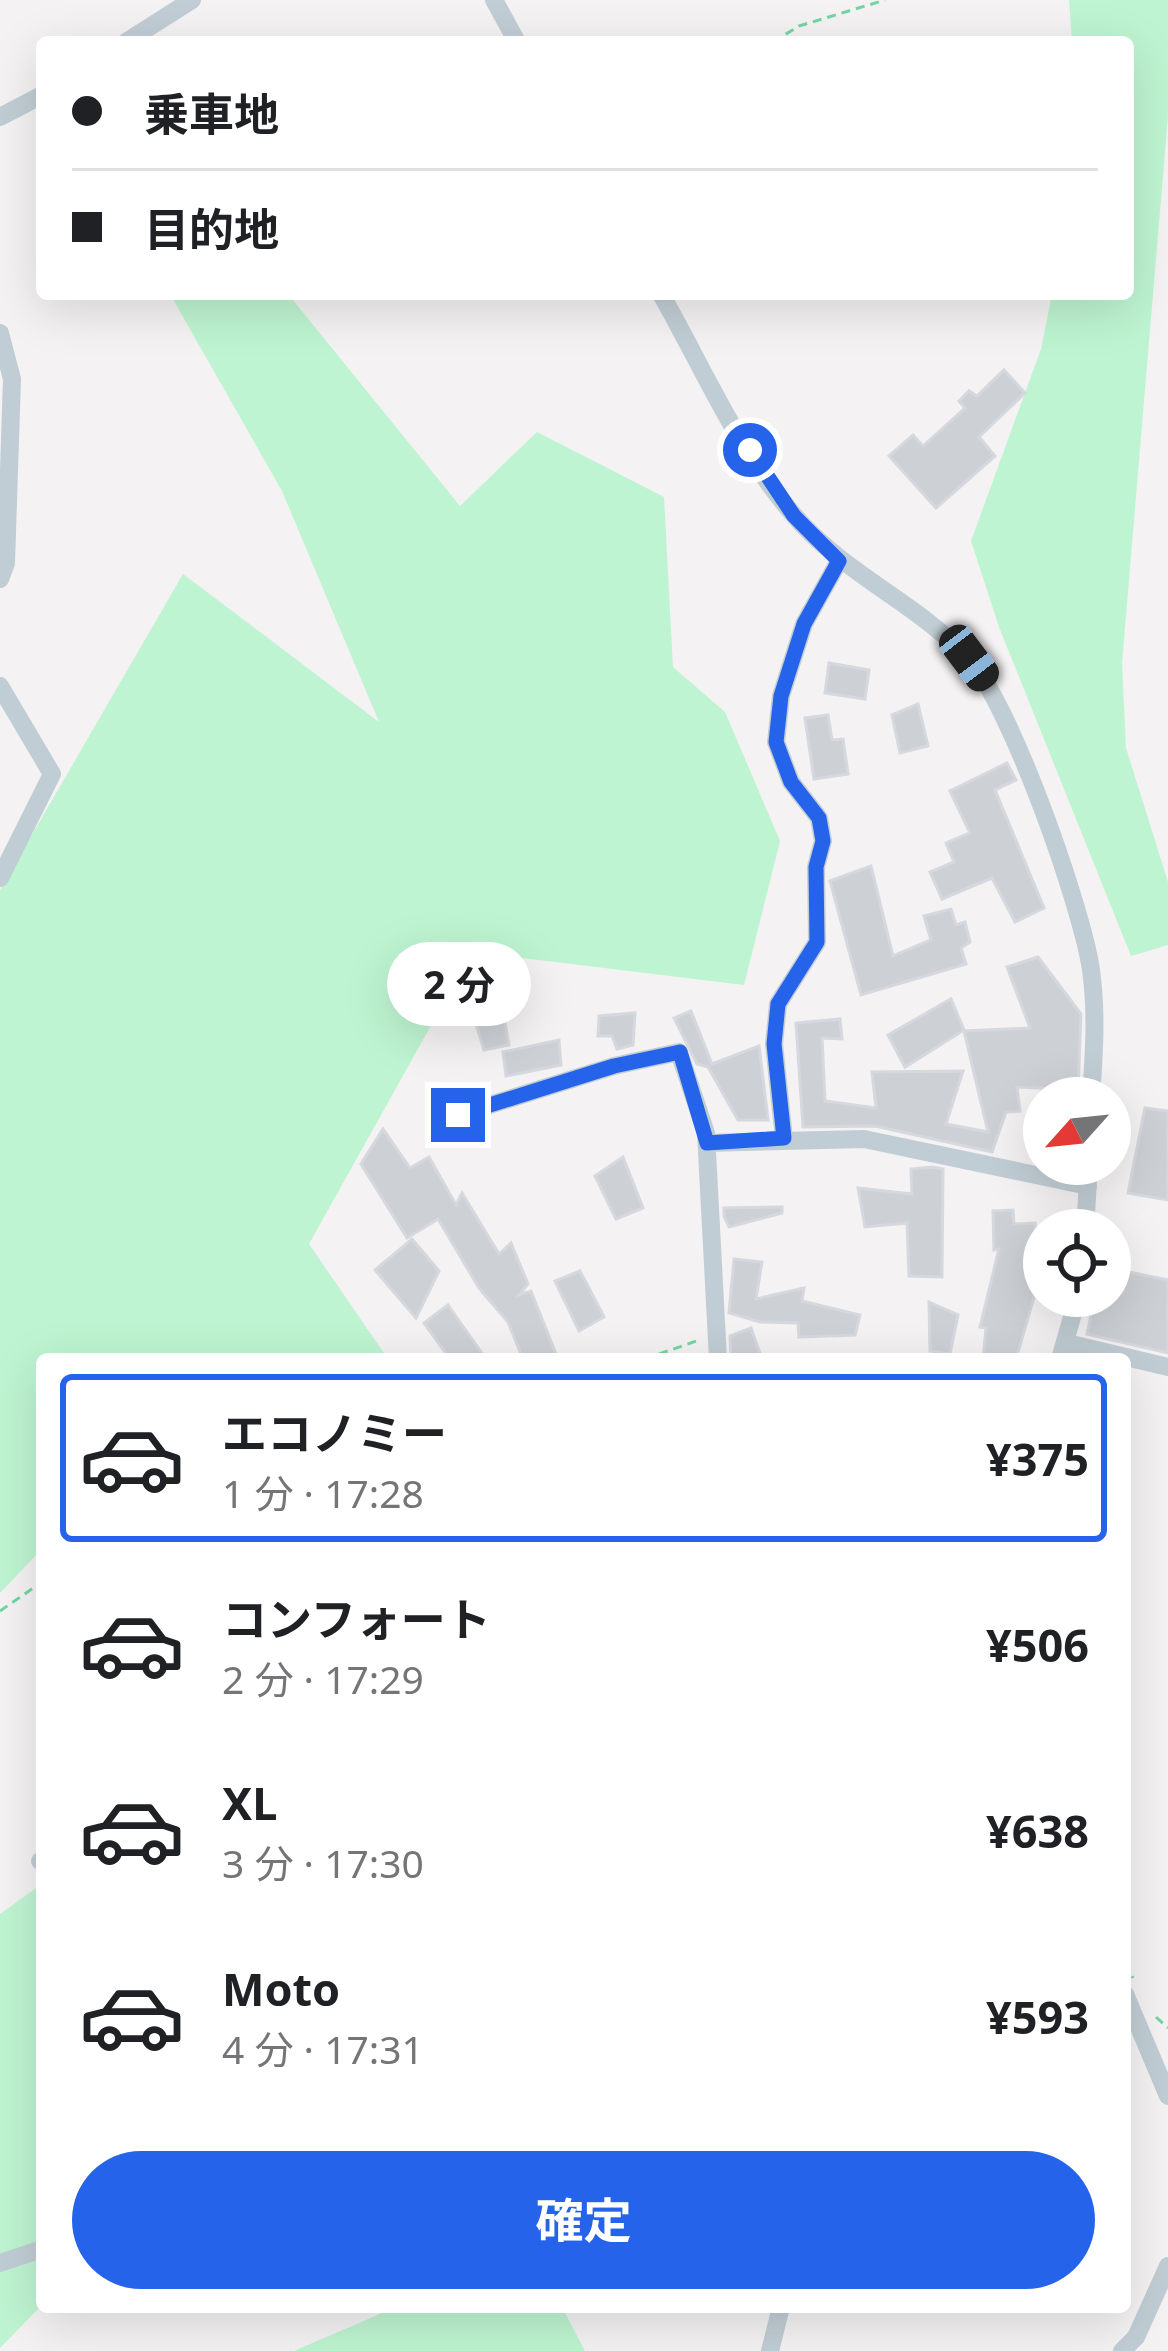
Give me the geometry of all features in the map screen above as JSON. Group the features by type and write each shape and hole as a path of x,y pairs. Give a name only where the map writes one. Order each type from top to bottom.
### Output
{"street":[{"path":"135,36 192,0"},
{"path":"494,0 515,36"},
{"path":"0,117 36,98"},
{"path":"664,300 770,486 839,561 969,658 1010,727 1091,967 1096,1018 1092,1077"},
{"path":"0,333 12,379 6,563 0,579"},
{"path":"784,1138 774,1044 778,1004 817,942 816,867 823,841 819,818 791,782 776,742 781,696 804,624 839,561"},
{"path":"0,686 52,774 0,878"},
{"path":"458,1115 614,1066 680,1052 707,1143 718,1353"},
{"path":"707,1143 864,1139 1088,1186 1086,1209"},
{"path":"1064,1351 1073,1317"},
{"path":"1131,1361 1168,1367"},
{"path":"1131,2008 1168,2096"},
{"path":"0,2263 36,2251"},
{"path":"1122,2351 1136,2337 1168,2266"},
{"path":"770,2351 780,2313"}],"path":[{"path":"782,36 799,26 885,0"},
{"path":"662,1353 717,1335"},
{"path":"0,1611 36,1586"}],"green space":[{"path":"1069,0 1168,0 1168,116 1122,663 1126,748 1168,882 1168,945 1131,956 999,627 971,541 1041,349 1051,300 1134,300 1134,36 1072,36"},
{"path":"173,300 293,300 460,506 537,432 664,497 673,667 725,712 780,841 744,985 472,952 309,1244 384,1353 36,1353 36,1555 0,1593 0,890 183,574 379,722 282,491"},
{"path":"36,1888 36,2311 0,2348 0,1914"},
{"path":"382,2313 565,2313 585,2351 294,2351"}],"building":[{"path":"1004,370 1025,393 979,437 995,456 936,508 889,456 913,435 923,446 965,408 959,401 969,391 977,396"},
{"path":"829,663 869,670 865,699 825,693"},
{"path":"918,704 928,746 900,753 892,715"},
{"path":"828,715 832,740 843,739 848,774 814,779 805,718"},
{"path":"1007,763 1016,780 995,790 1044,908 1015,922 992,878 942,899 930,872 954,862 946,843 970,833 950,791"},
{"path":"871,866 893,956 931,940 924,916 951,909 956,925 965,922 970,942 961,948 966,964 861,995 830,881"},
{"path":"1038,957 1081,1014 1079,1077 1023,1077 1023,1087 1017,1087 1020,1111 1006,1112 992,1152 875,1126 803,1127 796,1023 840,1019 842,1039 822,1038 825,1101 876,1108 872,1072 963,1071 946,1124 988,1132 964,1031 1030,1028 1007,967"},
{"path":"499,988 509,1045 484,1050 468,998"},
{"path":"951,999 964,1030 905,1067 888,1035"},
{"path":"691,1011 712,1064 759,1046 768,1120 738,1120 708,1067 697,1064 674,1018"},
{"path":"635,1013 633,1045 617,1049 612,1036 598,1036 599,1016"},
{"path":"559,1040 561,1065 506,1076 503,1052"},
{"path":"1145,1108 1168,1111 1168,1200 1128,1193"},
{"path":"383,1129 410,1168 429,1157 456,1205 462,1193 499,1254 511,1243 528,1284 519,1295 531,1291 556,1353 521,1353 508,1322 479,1288 438,1219 407,1238 361,1164"},
{"path":"623,1157 643,1208 616,1219 595,1176"},
{"path":"911,1169 943,1169 942,1277 909,1276 907,1223 865,1227 858,1188 912,1194"},
{"path":"782,1207 782,1213 729,1227 724,1216 724,1208"},
{"path":"1013,1210 1014,1224 1023,1224 1023,1317 1028,1317 1018,1353 984,1353 986,1328 980,1327 999,1249 994,1250 993,1211"},
{"path":"412,1239 439,1271 416,1318 375,1270"},
{"path":"734,1259 762,1262 756,1299 804,1288 802,1301 860,1315 855,1335 799,1337 798,1323 760,1322 729,1313"},
{"path":"580,1271 604,1317 579,1331 555,1281"},
{"path":"1131,1272 1168,1280 1168,1353 1087,1334 1091,1317 1131,1317"},
{"path":"929,1302 958,1315 950,1353 930,1351"},
{"path":"448,1305 482,1353 446,1353 424,1323"},
{"path":"751,1328 760,1353 731,1353 730,1336"}],"route":[{"path":"458,1115 614,1066 680,1052 707,1143 784,1138 774,1044 778,1004 792,974 817,942 816,867 823,841 819,818 791,782 776,742 781,696 804,624 839,561 794,516 750,450"}]}
